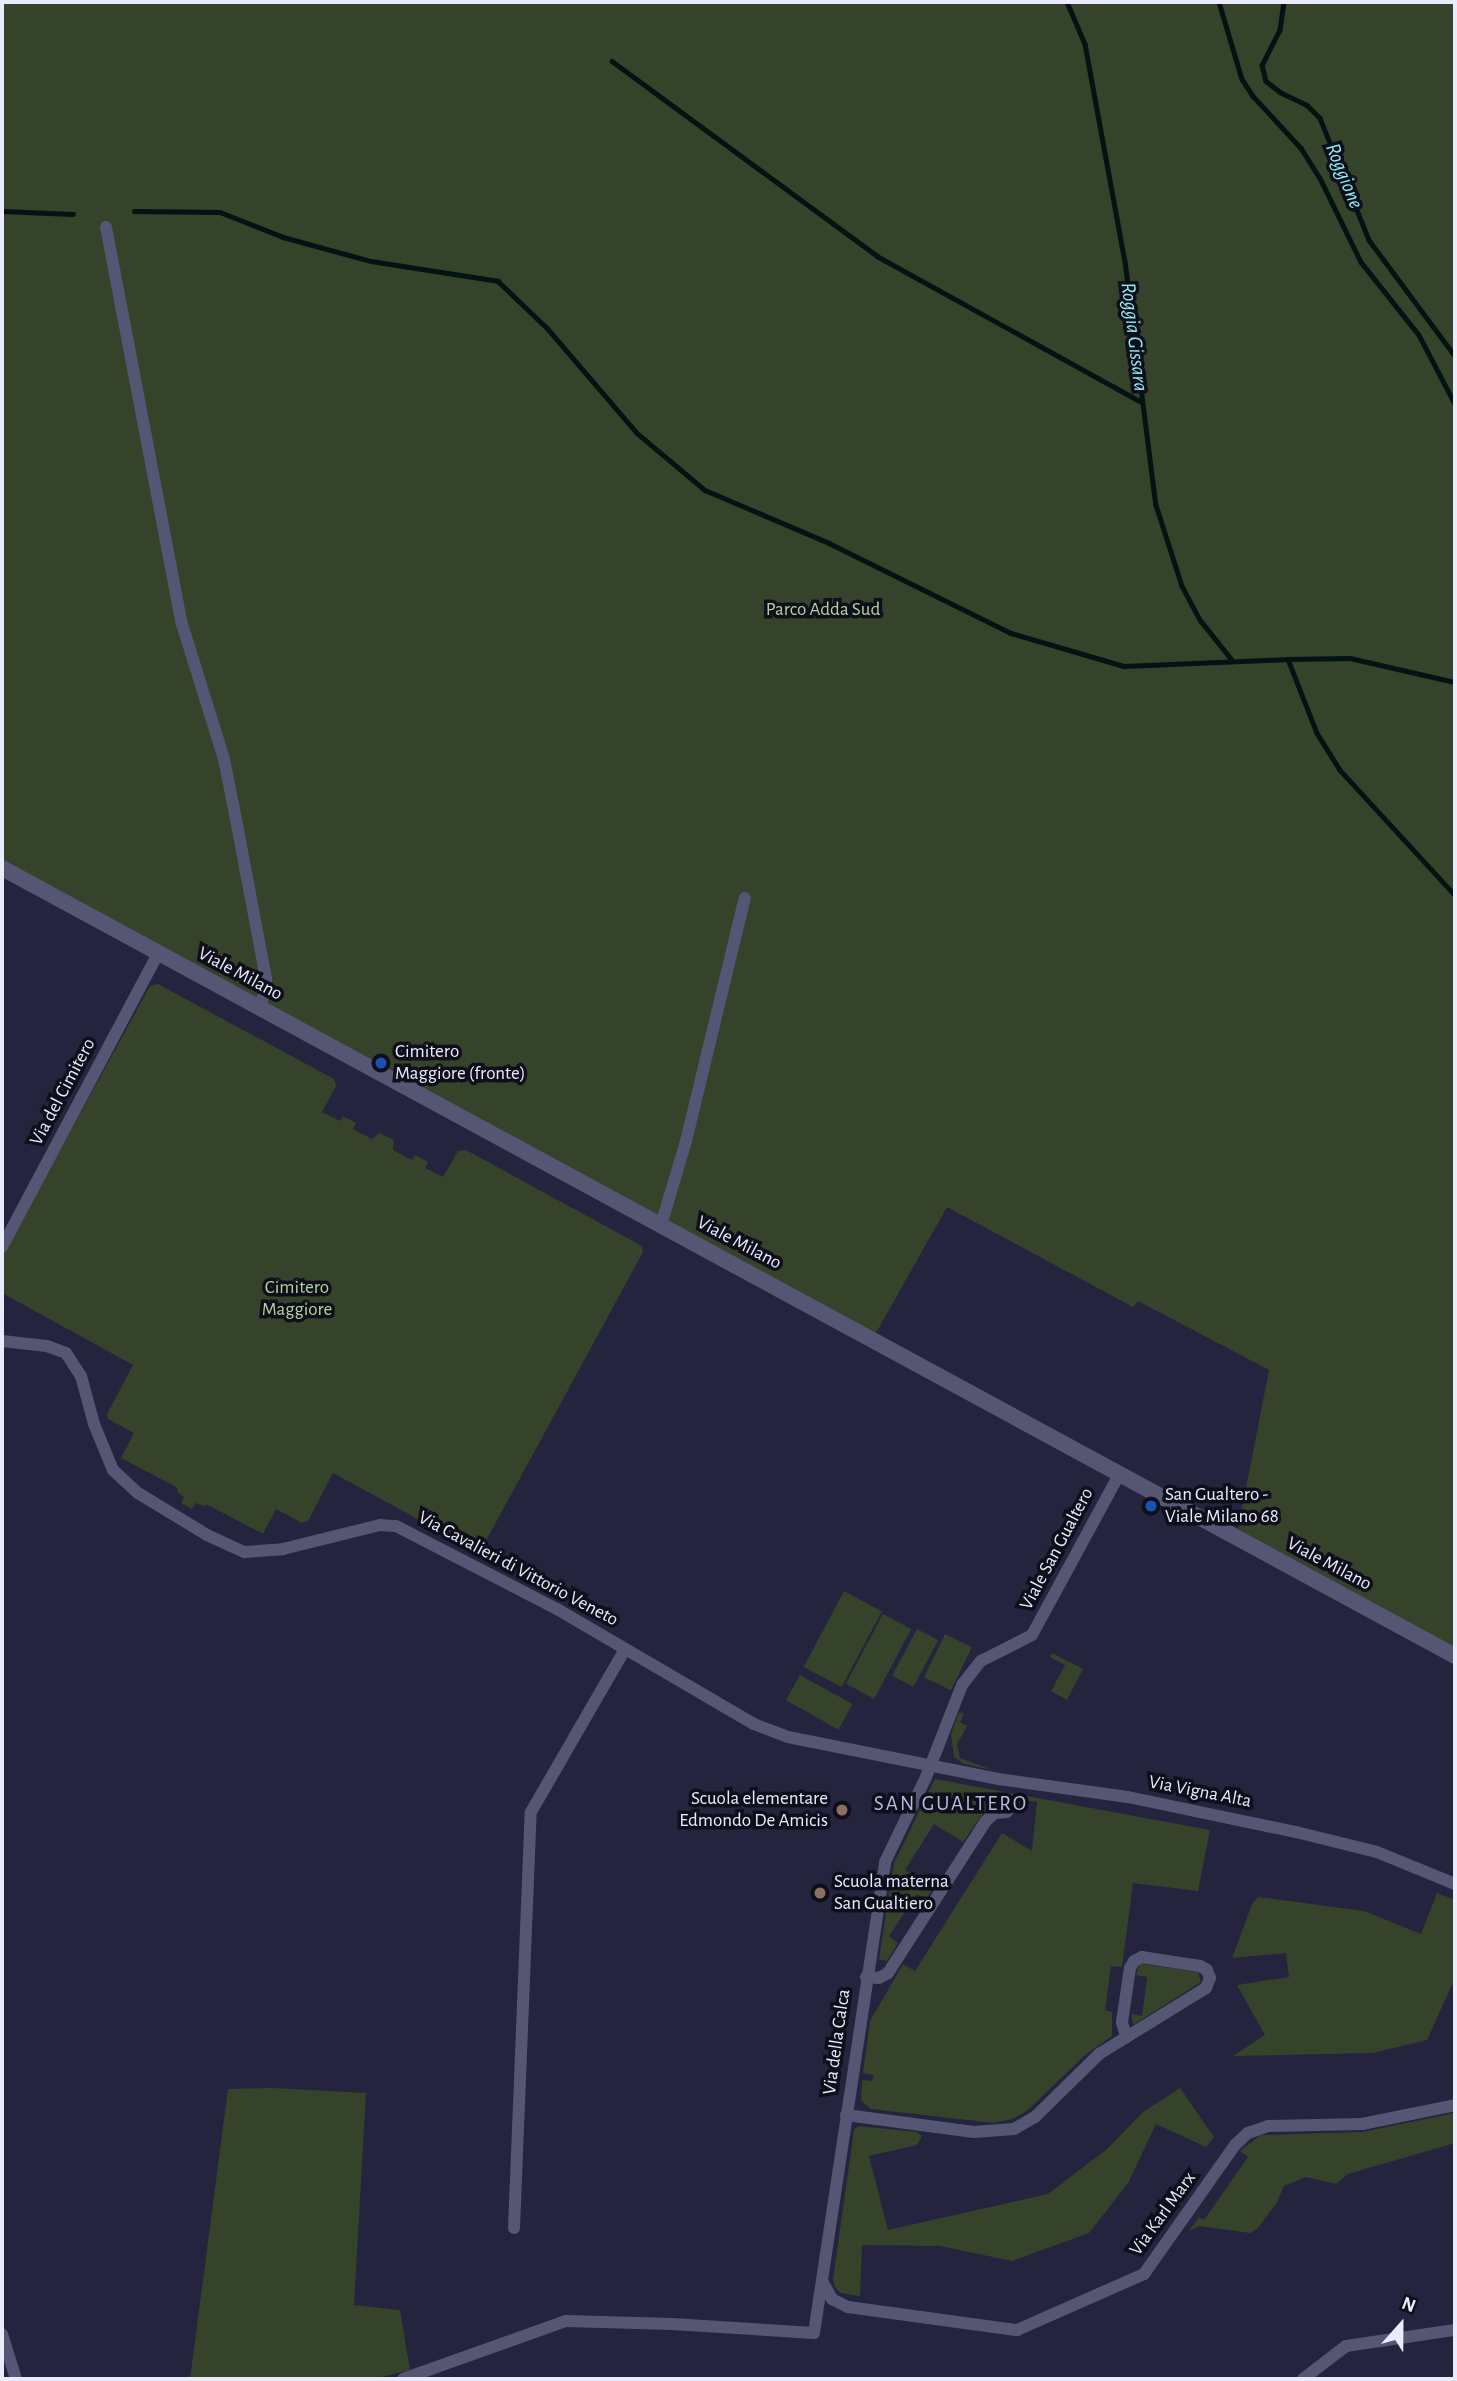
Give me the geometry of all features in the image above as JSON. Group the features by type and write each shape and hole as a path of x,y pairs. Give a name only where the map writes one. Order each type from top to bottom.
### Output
{"street":[{"path":"106,227 182,624 224,759 234,809 266,978 266,989 258,1008"},
{"name":"Viale Milano","path":"2,868 1455,1656"},
{"path":"661,1225 687,1141 745,898"},
{"name":"Via del Cimitero","path":"2,1247 158,954"},
{"name":"Via Cavalieri di Vittorio Veneto","path":"2,1341 47,1346 66,1353 81,1376 94,1424 113,1470 138,1493 207,1535 244,1552 283,1549 380,1525 397,1526 557,1608 754,1724 788,1737 930,1766"},
{"name":"Viale San Gualtero","path":"930,1766 962,1685 974,1668 990,1656 1026,1640 1036,1630 1120,1474"},
{"path":"514,2228 531,1812 625,1649"},
{"path":"944,1730 944,1753 952,1765 963,1772"},
{"name":"Via Vigna Alta","path":"930,1766 1201,1811 1346,1844 1405,1862 1455,1884"},
{"name":"Via della Calca","path":"403,2379 566,2321 672,2324 814,2333 885,1862 930,1766"},
{"path":"866,1977 878,1978 888,1973 986,1821 995,1813 1007,1812"},
{"path":"846,2115 974,2132 1014,2129 1035,2117 1099,2054 1126,2038 1206,1988 1210,1978 1207,1970 1200,1966 1142,1957 1134,1961 1130,1968 1122,2022 1126,2038"},
{"name":"Via Karl Marx","path":"821,2280 832,2299 848,2307 1017,2330 1144,2274 1235,2145 1248,2133 1268,2126 1362,2124 1455,2105"},
{"path":"1303,2379 1346,2346 1455,2330"},
{"path":"2,2334 16,2379"}],"green space":[{"name":"Parco Adda Sud","path":"2,2 1455,2 1455,1648 1238,1529 1269,1370 1138,1301 1133,1307 947,1207 876,1333 2,860"},
{"name":"Cimitero Maggiore","path":"158,984 334,1079 336,1086 322,1112 340,1121 343,1116 356,1123 353,1129 372,1139 379,1133 394,1140 393,1150 412,1160 415,1155 428,1162 425,1168 443,1177 458,1151 466,1150 642,1246 643,1252 482,1548 475,1550 333,1473 308,1521 302,1523 276,1509 263,1534 206,1504 204,1506 196,1503 192,1509 181,1503 184,1497 177,1492 178,1488 121,1458 134,1433 108,1419 107,1414 133,1365 2,1293 2,1256 150,986"},
{"path":"844,1591 882,1611 842,1687 804,1667"},
{"path":"883,1614 911,1629 874,1699 846,1684"},
{"path":"917,1629 938,1640 913,1687 892,1676"},
{"path":"945,1634 972,1647 951,1690 924,1677"},
{"path":"1052,1653 1083,1669 1067,1700 1051,1691 1065,1665 1050,1657"},
{"path":"800,1675 852,1704 838,1729 786,1700"},
{"path":"959,1712 964,1714 960,1722 967,1726 957,1744 960,1758 993,1770 964,1764 954,1757 951,1734"},
{"path":"935,1779 1210,1830 1198,1891 1133,1883 1122,1967 1111,1966 1105,2010 1112,2012 1112,2036 1085,2055 1028,2110 1013,2119 994,2123 871,2109 861,2100 862,2080 872,2081 874,2075 863,2073 870,2021 903,1964 915,1971 1002,1833 1032,1851 1037,1802 995,1797 963,1842 934,1824 905,1870 933,1888 926,1899 917,1894 889,1936 898,1943 887,1961 879,1959 894,1863"},
{"path":"1437,1893 1455,1900 1455,1978 1427,2040 1373,2053 1233,2056 1265,2035 1237,1985 1289,1977 1286,1953 1232,1958 1252,1904 1258,1897 1364,1911 1421,1934"},
{"path":"1139,1965 1198,1972 1201,1982 1133,2025 1131,2014 1142,2016 1147,1977 1136,1975"},
{"path":"272,2088 366,2093 354,2305 400,2310 410,2370 374,2379 190,2379 228,2089"},
{"path":"1180,2088 1214,2137 1206,2147 1156,2124 1128,2183 1089,2233 1012,2261 940,2246 862,2245 860,2296 840,2293 835,2287 833,2279 854,2130 858,2126 917,2132 922,2136 917,2145 869,2156 888,2230 1048,2194 1107,2149 1143,2112"},
{"path":"1455,2113 1455,2143 1348,2174 1336,2184 1306,2177 1284,2186 1276,2204 1257,2229 1250,2233 1200,2226 1189,2231 1199,2217 1204,2220 1248,2157 1240,2151 1261,2135 1362,2132"}],"waterway":[{"name":"Roggia Gissara","path":"1067,2 1085,44 1125,261 1156,505 1182,586 1201,621 1232,660"},
{"path":"1219,2 1242,79 1253,96 1301,148 1320,178 1361,262 1419,335 1455,404"},
{"name":"Roggione","path":"1284,2 1280,30 1262,65 1266,81 1280,92 1307,105 1320,118 1369,240 1455,356"},
{"path":"612,61 877,256 1140,401"},
{"path":"2,211 73,214"},
{"path":"134,211 220,212 283,237 371,261 498,281 548,329 637,433 705,490 829,543 1011,633 1124,666 1288,659 1317,733 1340,770 1455,895"},
{"path":"1288,659 1350,658 1455,682"}],"place":[{"name":"Cimitero Maggiore (fronte)","path":"381,1063"},
{"name":"San Gualtero - Viale Milano 68","path":"1151,1506"},
{"name":"Scuola elementare Edmondo De Amicis","path":"842,1810"},
{"name":"Scuola materna San Gualtiero","path":"820,1893"}],"district":[{"name":"SAN GUALTERO","path":"951,1804"}]}
